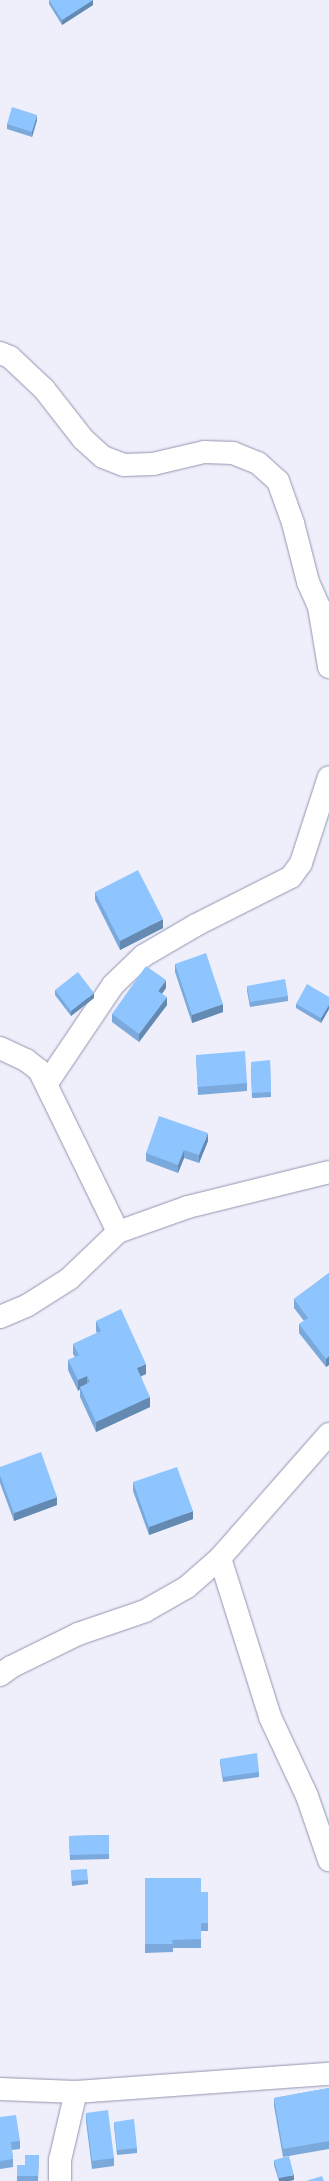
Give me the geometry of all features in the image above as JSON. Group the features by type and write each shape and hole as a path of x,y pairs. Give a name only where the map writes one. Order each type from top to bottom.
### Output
{"street":[{"path":"0,353 10,357 44,389 83,439 103,457 124,465 153,464 204,452 234,454 258,463 278,481 293,523 308,582 319,607 329,667"},
{"path":"47,1082 113,985 144,956 196,925 291,877 300,863 329,777"},
{"path":"0,1048 26,1060 39,1070 47,1082 118,1232"},
{"path":"0,1317 28,1305 70,1279 118,1232 188,1206 329,1172"},
{"path":"0,1675 11,1667 78,1634 145,1611 188,1587 220,1558 329,1434"},
{"path":"220,1558 270,1717 307,1796 329,1860"},
{"path":"0,2089 76,2092 329,2074"},
{"path":"60,2181 60,2160 76,2092"}],"building":[{"path":"49,0 93,0 62,20"},
{"path":"12,107 37,115 32,132 7,124"},
{"path":"138,870 163,919 120,941 95,892"},
{"path":"206,953 223,1004 192,1015 175,964"},
{"path":"146,966 166,980 158,991 167,997 139,1034 112,1014"},
{"path":"78,972 94,993 71,1011 55,990"},
{"path":"285,979 288,996 250,1002 247,986"},
{"path":"307,984 329,997 329,1005 321,1018 296,1004"},
{"path":"245,1051 247,1083 198,1087 196,1055"},
{"path":"270,1060 271,1092 252,1093 251,1062"},
{"path":"159,1116 208,1133 199,1155 184,1150 178,1165 146,1153"},
{"path":"329,1273 329,1356 326,1359 299,1324 308,1318 294,1299"},
{"path":"121,1309 146,1364 137,1368 150,1397 96,1422 80,1387 90,1382 87,1376 78,1380 68,1360 79,1355 73,1344 101,1331 96,1321"},
{"path":"41,1452 57,1497 14,1513 0,1475 0,1467"},
{"path":"177,1467 193,1511 149,1527 133,1482"},
{"path":"257,1753 259,1772 223,1777 220,1759"},
{"path":"109,1835 109,1854 70,1855 69,1836"},
{"path":"87,1869 88,1880 72,1881 71,1870"},
{"path":"145,1878 201,1878 201,1892 208,1892 208,1923 201,1923 201,1939 172,1940 173,1944 145,1944"},
{"path":"329,2088 329,2141 283,2149 274,2098"},
{"path":"108,2110 114,2158 92,2161 86,2113"},
{"path":"16,2115 20,2141 11,2142 13,2159 0,2161 0,2117"},
{"path":"134,2119 137,2148 117,2150 114,2122"},
{"path":"25,2155 39,2155 38,2176 17,2176 17,2165 25,2165"},
{"path":"289,2156 294,2175 279,2178 274,2160"},
{"path":"322,2176 324,2181 306,2181"}]}
